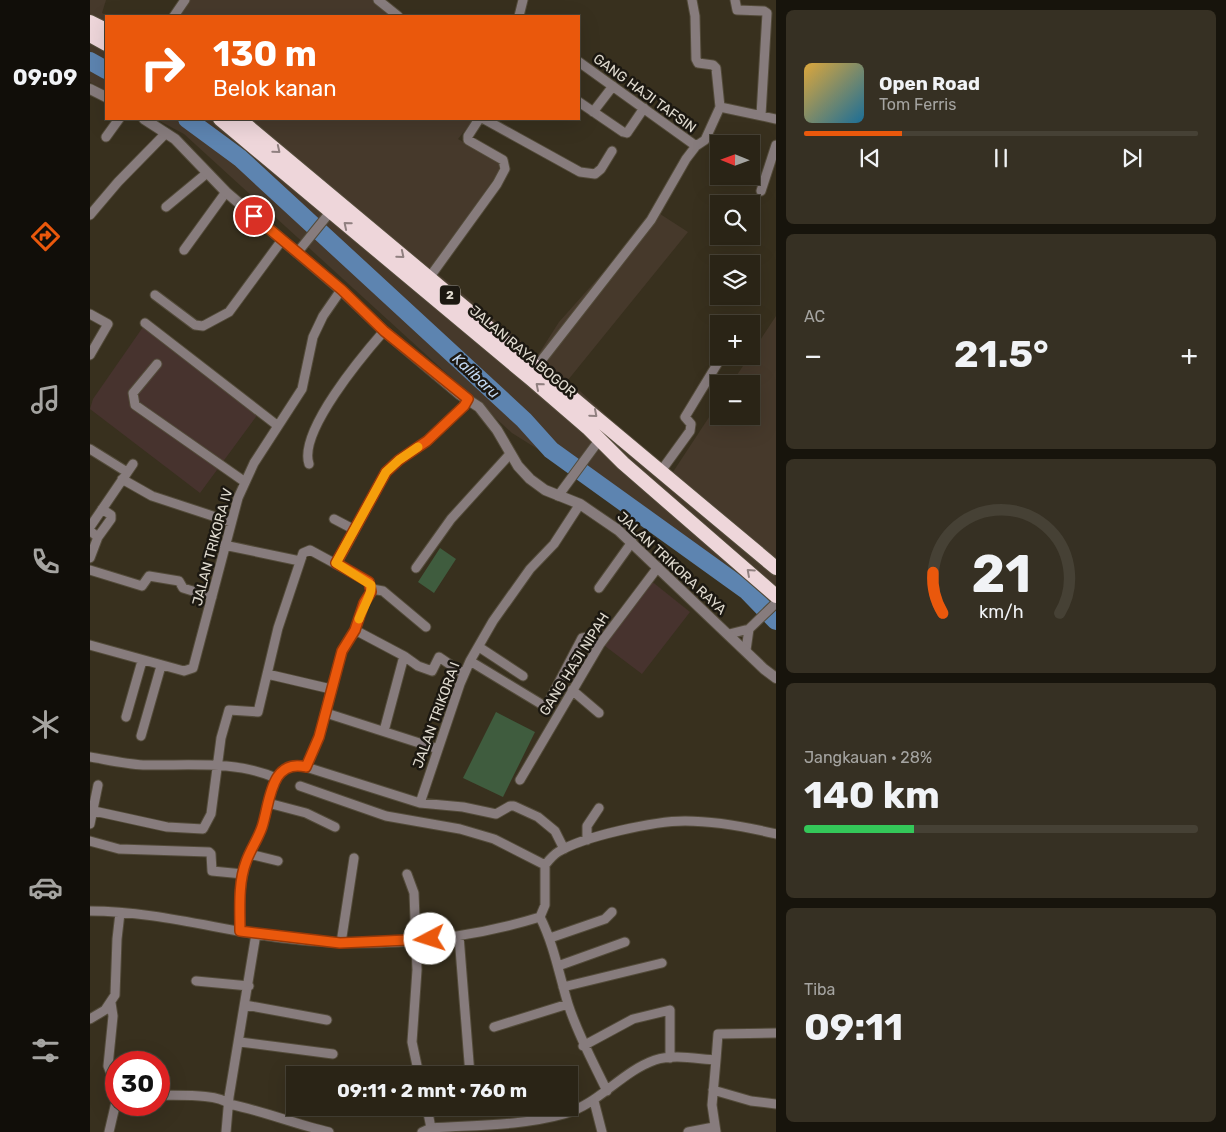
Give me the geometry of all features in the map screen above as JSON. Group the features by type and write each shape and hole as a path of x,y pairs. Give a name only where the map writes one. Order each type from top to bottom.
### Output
{"highway":[{"path":"90,22 105,30"},
{"path":"90,35 105,43"},
{"name":"JALAN RAYA BOGOR","path":"221,120 328,215 600,439 622,463 776,596"},
{"name":"JALAN RAYA BOGOR","path":"240,120 537,366 776,568"}],"street":[{"path":"175,15 185,0"},
{"path":"378,0 397,15"},
{"path":"519,15 523,0"},
{"path":"537,366 651,220 696,146 705,140 720,107 716,68 713,65 698,63 696,59 695,16 692,0"},
{"path":"736,0 737,10 764,11 767,13 761,115"},
{"name":"GANG HAJI TAFSIN","path":"580,63 696,146"},
{"path":"593,112 613,86"},
{"path":"90,89 105,96"},
{"path":"580,103 626,133 644,108"},
{"path":"720,107 776,119"},
{"path":"106,137 118,120"},
{"name":"JALAN TRIKORA RAYA","path":"146,120 166,133 226,192 342,290 384,331 487,416 510,454 530,479 558,496 580,504 602,517 632,542 764,669 776,678"},
{"path":"429,278 497,184 504,169 503,160 469,142 468,136 478,120"},
{"path":"486,120 580,172 595,174 601,169 612,151"},
{"path":"90,215 118,182 166,133"},
{"path":"761,191 776,145"},
{"path":"166,207 207,173"},
{"path":"184,250 226,192"},
{"path":"297,253 328,215"},
{"path":"155,295 195,325 203,326 229,312 282,240"},
{"name":"JALAN TRIKORA IV","path":"90,645 160,666 184,671 193,668 230,522 245,482 302,388 317,328 342,290"},
{"path":"90,314 118,328"},
{"path":"145,323 278,426"},
{"path":"90,355 108,324"},
{"path":"309,464 308,455 317,422 384,331"},
{"path":"157,364 133,394 135,405 245,482"},
{"path":"661,471 690,431 691,424 686,421 685,417 717,365"},
{"path":"336,563 386,472 399,460 427,441 464,406 468,399"},
{"path":"558,496 600,439"},
{"path":"90,448 152,496 230,522"},
{"path":"416,568 474,491 510,454"},
{"path":"90,527 133,464"},
{"name":"JALAN TRIKORA I","path":"420,803 470,661 493,622 530,569 554,544 580,504"},
{"path":"90,558 95,536 110,519 111,515 102,509"},
{"path":"334,519 355,530"},
{"path":"599,588 632,542"},
{"path":"224,545 300,560"},
{"path":"98,785 91,819 203,829 211,814 221,738 229,710 258,712 278,628 300,560 307,550 336,563 369,582 372,589"},
{"name":"GANG HAJI NIPAH","path":"520,780 600,644 658,567"},
{"path":"90,570 142,586 149,576 179,581 183,588 212,597"},
{"path":"372,589 383,591 391,596 426,627"},
{"path":"306,767 319,737 342,651 355,630 364,603 372,589"},
{"path":"729,634 752,626 773,606"},
{"path":"746,650 752,626"},
{"path":"355,630 404,656 418,666 432,671 436,659 441,658 464,674"},
{"path":"470,661 546,707 582,638 588,637 600,644"},
{"path":"479,646 523,676"},
{"path":"384,731 404,656"},
{"path":"126,717 142,660"},
{"path":"141,736 160,666"},
{"path":"267,674 331,689"},
{"path":"572,690 599,712"},
{"path":"326,713 438,749"},
{"path":"90,758 129,764 246,769 276,778"},
{"path":"240,931 243,874 249,854 261,830 276,778 293,765 306,767 420,803 463,807 496,814 514,806 538,817 555,831 564,849"},
{"path":"300,786 386,816 460,829 494,839 545,865"},
{"path":"268,803 306,813 336,827"},
{"path":"587,840 587,826 599,808"},
{"path":"607,1091 583,1046 568,1004 550,938 540,917 545,905 545,865 550,858 564,849 587,840 661,823 684,821 749,828 776,834"},
{"path":"90,841 120,849 209,852 212,870 243,874"},
{"path":"249,854 278,861"},
{"path":"340,943 354,858"},
{"path":"407,874 414,893 414,941 417,970 412,1042 417,1066"},
{"path":"90,911 120,913 256,934 340,943 414,941 459,936 540,917"},
{"path":"550,938 605,919 612,912"},
{"path":"90,1019 105,1010 111,1004 115,995 120,913"},
{"path":"226,1132 256,934"},
{"path":"459,936 469,1066"},
{"path":"558,966 626,942"},
{"path":"563,986 662,963"},
{"path":"196,981 248,986"},
{"path":"110,1051 114,1016 111,1004"},
{"path":"494,1027 568,1004"},
{"path":"246,1006 327,1020"},
{"path":"583,1046 633,1020 670,1010 670,1058"},
{"path":"688,1132 715,1130 713,1090 718,1034 776,1034"},
{"path":"240,1042 333,1054"},
{"path":"422,1132 431,1128 520,1122 565,1114 594,1101 643,1066 657,1060 670,1058 716,1060"},
{"path":"713,1090 751,1101 776,1104"},
{"path":"170,1095 208,1097 224,1100 229,1104 265,1112 329,1132"},
{"path":"594,1101 602,1132"},
{"path":"109,1132 113,1116"},
{"path":"429,1116 431,1128"}],"shaded area":[{"path":"90,0 106,0 102,13 106,15 105,90 90,82"},
{"path":"183,0 384,0 403,15 173,15"},
{"path":"158,120 473,120 458,139 504,164 432,269 538,355 559,322 657,212 688,232 568,380 671,475 710,416 710,425 760,425 760,375 737,375 744,365 760,365 760,340 776,316 776,608 768,600 627,505 512,433 184,134"},
{"path":"143,327 258,414 200,493 90,409 93,399"},
{"path":"650,580 690,612 642,674 601,643"}],"green space":[{"path":"440,548 456,559 434,593 418,582"},
{"path":"496,712 535,732 503,797 463,778"}],"waterway":[{"name":"Kalibaru","path":"90,61 105,69"},
{"name":"Kalibaru","path":"188,120 240,158 524,420 551,450 747,591 776,621"}],"slow traffic":[{"path":"359,619 364,603 371,592 371,585 336,563 386,472 418,447"}],"route":[{"path":"254,216 342,290 384,331 459,394 468,399 464,406 427,441 399,460 386,472 336,563 369,582 372,589 364,603 355,630 342,651 319,737 306,767 297,764 293,765 276,778 264,822 243,870 240,931 297,940 340,943 386,943 430,939"}]}
